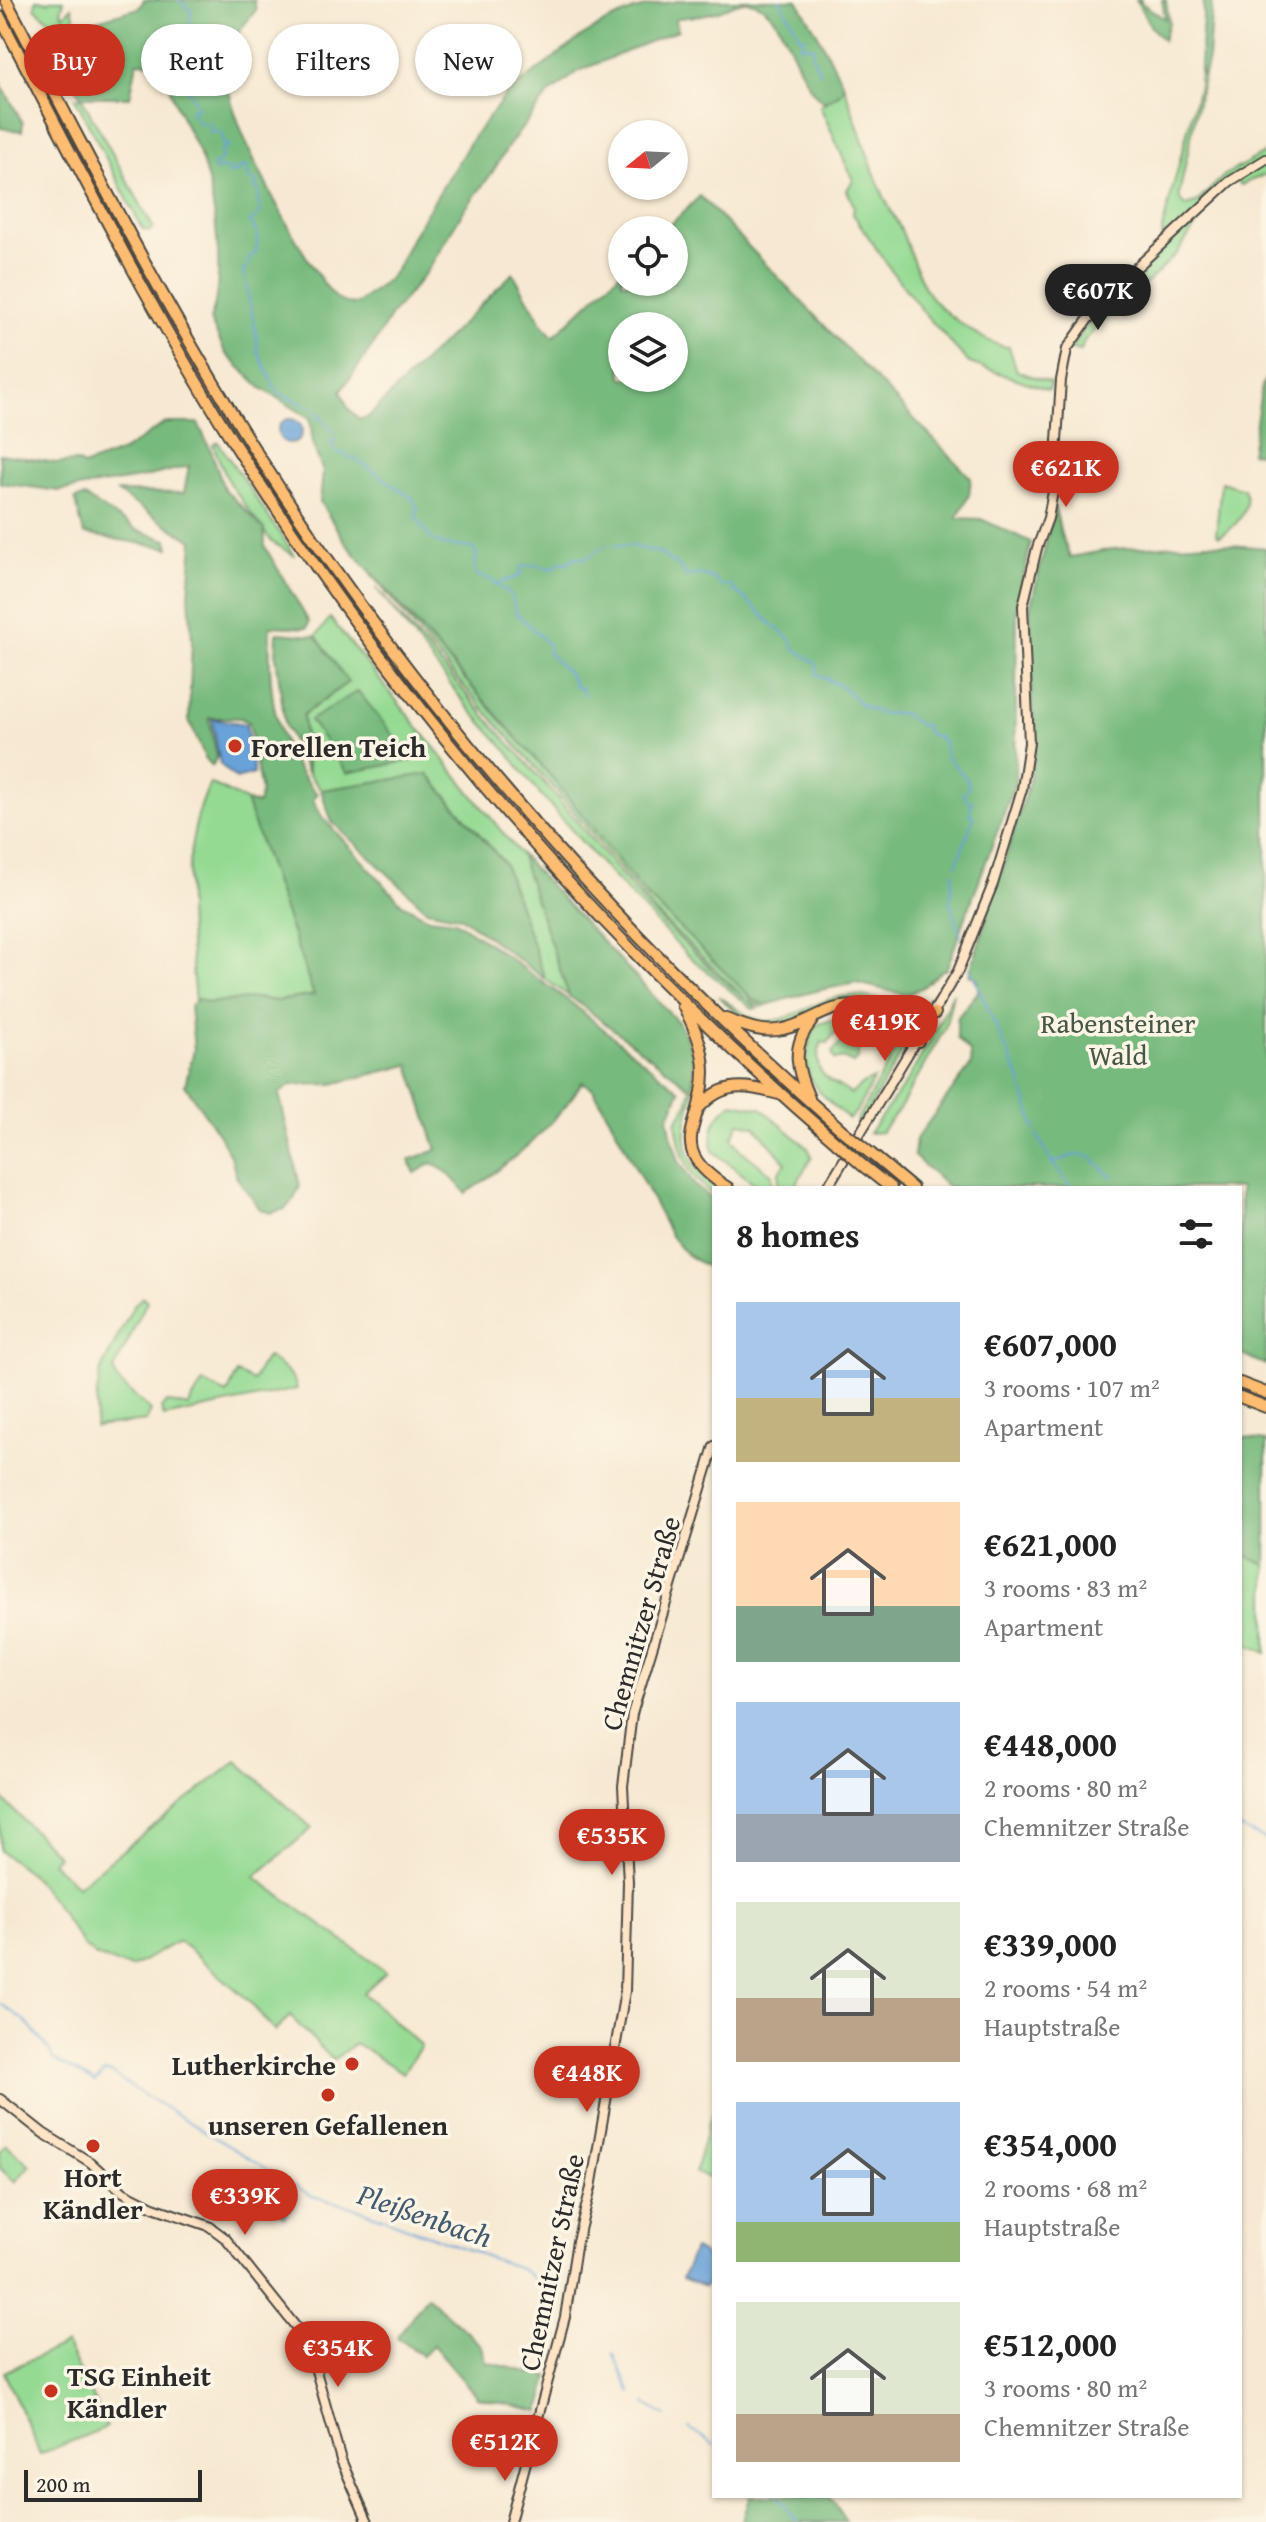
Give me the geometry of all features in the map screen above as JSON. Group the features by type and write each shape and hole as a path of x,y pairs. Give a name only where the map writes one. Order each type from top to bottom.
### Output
{"highway":[{"path":"6,0 154,282 260,459 320,549 402,662 471,749 586,881 717,1016 812,1104 910,1186"},
{"path":"0,17 128,260 201,390 269,497 388,666 485,787 595,911 781,1094 888,1186"},
{"path":"679,997 698,1035 703,1054 704,1082 691,1133 693,1152 703,1169 725,1186"},
{"path":"717,1016 769,1031 789,1028 838,1007 857,1006 876,1013 918,1041"},
{"path":"898,1026 919,1023 935,1013"},
{"path":"812,1104 799,1075 797,1057 804,1031 818,1015"},
{"path":"697,1110 711,1097 732,1087 749,1086 781,1094"},
{"path":"1242,1384 1266,1393"},
{"path":"1242,1398 1266,1407"}],"main road":[{"path":"828,1186 958,971 1005,848 1025,780 1029,743 1023,606 1054,486 1061,380 1067,349 1089,318 1124,279 1229,182 1266,159"},
{"name":"Chemnitzer Straße","path":"510,2522 565,2317 625,1991 628,1882 623,1786 632,1714 712,1453"},
{"path":"0,2099 43,2133 90,2162 123,2192 153,2207 209,2226 225,2238 304,2337 341,2460 368,2522"}],"green space":[{"path":"36,0 64,0 61,12 64,15 72,7 75,19 72,24 49,20 35,8"},
{"path":"144,0 254,0 256,10 246,24 141,24 141,62 137,62 130,97 80,96 125,96 125,24 92,24 139,8"},
{"path":"686,0 797,0 844,86 840,93 824,102 813,92 771,14 759,5 744,2 710,13 678,18 675,20 678,30 579,71 549,94 509,145 462,213 428,270 391,315 341,391 348,408 359,419 367,418 513,273 553,337 608,284 608,296 688,296 688,216 679,216 700,196 971,478 969,495 957,518 981,519 1031,542 1017,608 1015,783 946,970 906,995 857,983 766,1005 752,999 646,895 554,780 347,545 320,502 323,472 313,445 310,418 261,388 226,354 210,320 215,303 218,262 211,197 202,161 173,96 231,96 247,145 270,193 315,271 339,300 357,304 396,270 413,235 474,136 505,96 522,96 522,82 581,37 634,10 659,4"},
{"path":"1136,0 1141,0 1165,19 1162,0 1166,0 1169,22 1163,40 1151,27"},
{"path":"1204,0 1212,0 1208,58 1203,78 1200,66"},
{"path":"1200,66 1203,78 1179,195 1181,202 1186,206 1196,203 1225,175 1266,152 1266,174 1241,185 1234,177 1202,203 1205,212 1177,253 1148,282 1131,292 1084,341 1081,351 1070,349 1093,319 1164,248 1162,230 1199,86"},
{"path":"0,82 23,123 22,131 0,128"},
{"path":"844,86 875,175 928,293 966,327 990,341 1009,347 1017,371 1051,383 1049,390 969,363 893,273 853,214 854,206 847,190 853,180 820,106 840,93"},
{"path":"81,97 153,227 150,231 141,226 75,98"},
{"path":"1266,378 1266,454 1251,453 1262,385"},
{"path":"165,423 198,423 224,489 264,529 265,547 309,622 307,628 270,626 270,672 282,736 290,756 317,794 313,800 322,817 402,904 428,918 455,921 488,943 569,1001 680,1091 668,1118 679,1161 695,1186 712,1199 712,1270 687,1255 671,1236 593,1089 582,1082 545,1129 499,1170 466,1193 448,1173 432,1163 415,1173 409,1160 437,1150 409,1065 332,1084 291,1085 279,1094 300,1186 285,1209 270,1213 260,1209 237,1178 231,1157 219,1135 185,1085 194,1050 190,1006 198,999 209,1003 257,998 276,1001 314,995 246,801 258,804 261,792 249,722 240,718 209,718 217,757 212,766 205,758 189,720 192,640 189,595 193,540 116,492 184,493 189,466 145,477 59,491 0,483 0,454 57,463 77,462 83,466 123,451"},
{"path":"218,442 295,556 272,542 229,483 213,445"},
{"path":"1221,482 1244,489 1246,503 1237,522 1219,536 1216,534"},
{"path":"85,497 137,530 167,540 169,548 84,534 75,499"},
{"name":"Rabensteiner Wald","path":"1055,507 1070,557 1114,549 1208,543 1266,548 1266,1365 1242,1355 1242,1186 947,1186 914,1156 916,1139 971,1065 970,1052 957,1038 957,1018 978,992 977,978 969,975 1029,782 1036,744 1030,608"},
{"path":"371,574 554,780 646,895 752,999 766,1005 762,1007 748,1000 757,1008 753,1009 685,953 602,865 467,706 376,588 651,911 746,999 656,913 561,796 453,674"},
{"path":"330,618 520,854 569,996 545,979 504,863 428,774 321,790 308,774 303,715 348,682 316,636"},
{"path":"277,633 316,636 348,682 303,715 308,774 285,725 276,656"},
{"path":"358,691 413,760 347,773 310,720"},
{"path":"428,774 504,863 545,979 461,917 427,910 332,822 321,790"},
{"path":"210,783 246,801 314,996 276,1001 257,998 209,1003 198,999 195,1002 188,919 189,864 200,810"},
{"path":"520,854 678,1022 692,1054 694,1070 691,1088 569,996"},
{"path":"938,990 931,1005 906,1019 866,1002 841,999 789,1022 777,1024 746,1018 736,1013 719,996 748,1016 768,1021 847,996 876,999 908,1010 923,1004"},
{"path":"953,993 945,1028 900,1108 881,1132 869,1133 906,1083"},
{"path":"848,1017 871,1028 888,1047 887,1058 883,1059 882,1045 867,1034 850,1029 833,1035 828,1043 822,1042 818,1062 823,1075 829,1080 851,1094 874,1079 849,1119 825,1098 810,1078 807,1068 810,1042 817,1025"},
{"path":"854,1037 858,1043 858,1059 853,1063 843,1058 835,1060 832,1053 843,1040"},
{"path":"899,1044 903,1050 860,1124 856,1121"},
{"path":"694,1076 698,1078 689,1110 687,1149 692,1162 712,1186 712,1193 691,1172 683,1154 676,1122 687,1105"},
{"path":"732,1103 761,1108 808,1148 812,1157 795,1186 778,1186 779,1172 786,1163 755,1126 739,1123 732,1138 742,1151 772,1175 770,1186 757,1186 713,1151 712,1137 721,1113"},
{"path":"143,1297 147,1301 114,1370 117,1380 151,1411 146,1421 95,1427 101,1370 134,1305"},
{"path":"268,1357 290,1375 297,1389 164,1417 161,1408 167,1402 188,1407 203,1382 227,1394 237,1373 253,1381"},
{"path":"1242,1437 1266,1441 1266,1565 1242,1555"},
{"path":"1242,1555 1266,1565 1266,1653 1242,1641"},
{"path":"237,1761 312,1828 255,1877 386,1972 363,1993 421,2046 403,2073 355,2043 333,2060 290,2016 275,2031 247,1999 178,1941 131,1968 97,1957 84,1946 31,1874 0,1851 0,1796 58,1856 52,1862 77,1886"},
{"path":"712,2116 712,2179 695,2172"},
{"path":"6,2144 30,2165 15,2182 0,2168 0,2151"},
{"path":"427,2296 482,2346 486,2362 549,2377 540,2411 478,2398 433,2345 422,2356 397,2337"},
{"name":"TSG Einheit Kändler","path":"66,2344 107,2427 40,2454 4,2372"},
{"path":"749,2498 830,2498 846,2522 741,2522"}],"water":[{"path":"290,419 301,426 302,431 295,442 290,443 279,436 278,431 285,420"},
{"path":"212,719 246,724 254,774 236,779 220,764"},
{"path":"282,2188 297,2197 285,2217 270,2207"},
{"path":"694,2249 705,2256 712,2268 712,2278 704,2287 682,2278"}],"waterway":[{"path":"179,0 191,11 190,24 197,29 194,35 183,41 187,49 181,52 181,61 171,69 175,84 192,95 197,108 190,111 199,123 209,123 212,127 209,130 212,133 218,131 224,139 222,144 229,146 221,150 222,159 213,165 216,170 227,168 230,174 233,170 239,173 240,167 247,167 249,179 257,182 254,187 258,189 260,197 257,200 261,211 250,221 258,235 256,252 248,260 249,266 243,270 258,352 277,392 312,408"},
{"path":"780,0 800,37 804,37 800,46 810,45 814,49 812,54 820,73"},
{"path":"316,412 335,434"},
{"path":"336,440 330,442 338,453 354,458 412,498 418,508 415,514 427,534 437,543 473,548 477,556 474,562 476,575 490,579 512,596 516,613 548,644 548,653 584,695"},
{"path":"496,584 520,576 522,566 553,569 558,563 567,564 575,557 586,558 607,545"},
{"path":"614,546 631,546 661,553 680,567 686,576 706,575 721,586 732,585 733,590 791,639 794,648 817,664 817,674 841,686 863,706 882,714 902,713 924,725 929,734 940,738 944,742 946,756 966,778 969,787 963,795 972,802 969,814 974,817 956,865"},
{"path":"953,873 950,903 962,939"},
{"path":"970,969 1020,1079 1035,1130"},
{"path":"1037,1135 1052,1163 1070,1186"},
{"path":"1052,1163 1075,1155 1091,1157 1112,1177"},
{"path":"1242,1829 1266,1840"},
{"name":"Pleißenbach","path":"0,2003 25,2021 49,2049 53,2059 95,2082 104,2072 112,2073 312,2196 356,2208 523,2270 562,2300"},
{"name":"Pleißenbach","path":"613,2353 631,2393"},
{"name":"Pleißenbach","path":"646,2404 666,2416"},
{"name":"Pleißenbach","path":"689,2428 712,2444"},
{"name":"Pleißenbach","path":"779,2498 798,2522"}],"place":[{"name":"Forellen Teich","path":"235,746"},
{"name":"Lutherkirche","path":"352,2064"},
{"name":"unseren Gefallenen","path":"328,2095"},
{"name":"Hort Kändler","path":"93,2146"},
{"name":"TSG Einheit Kändler","path":"51,2391"}]}
